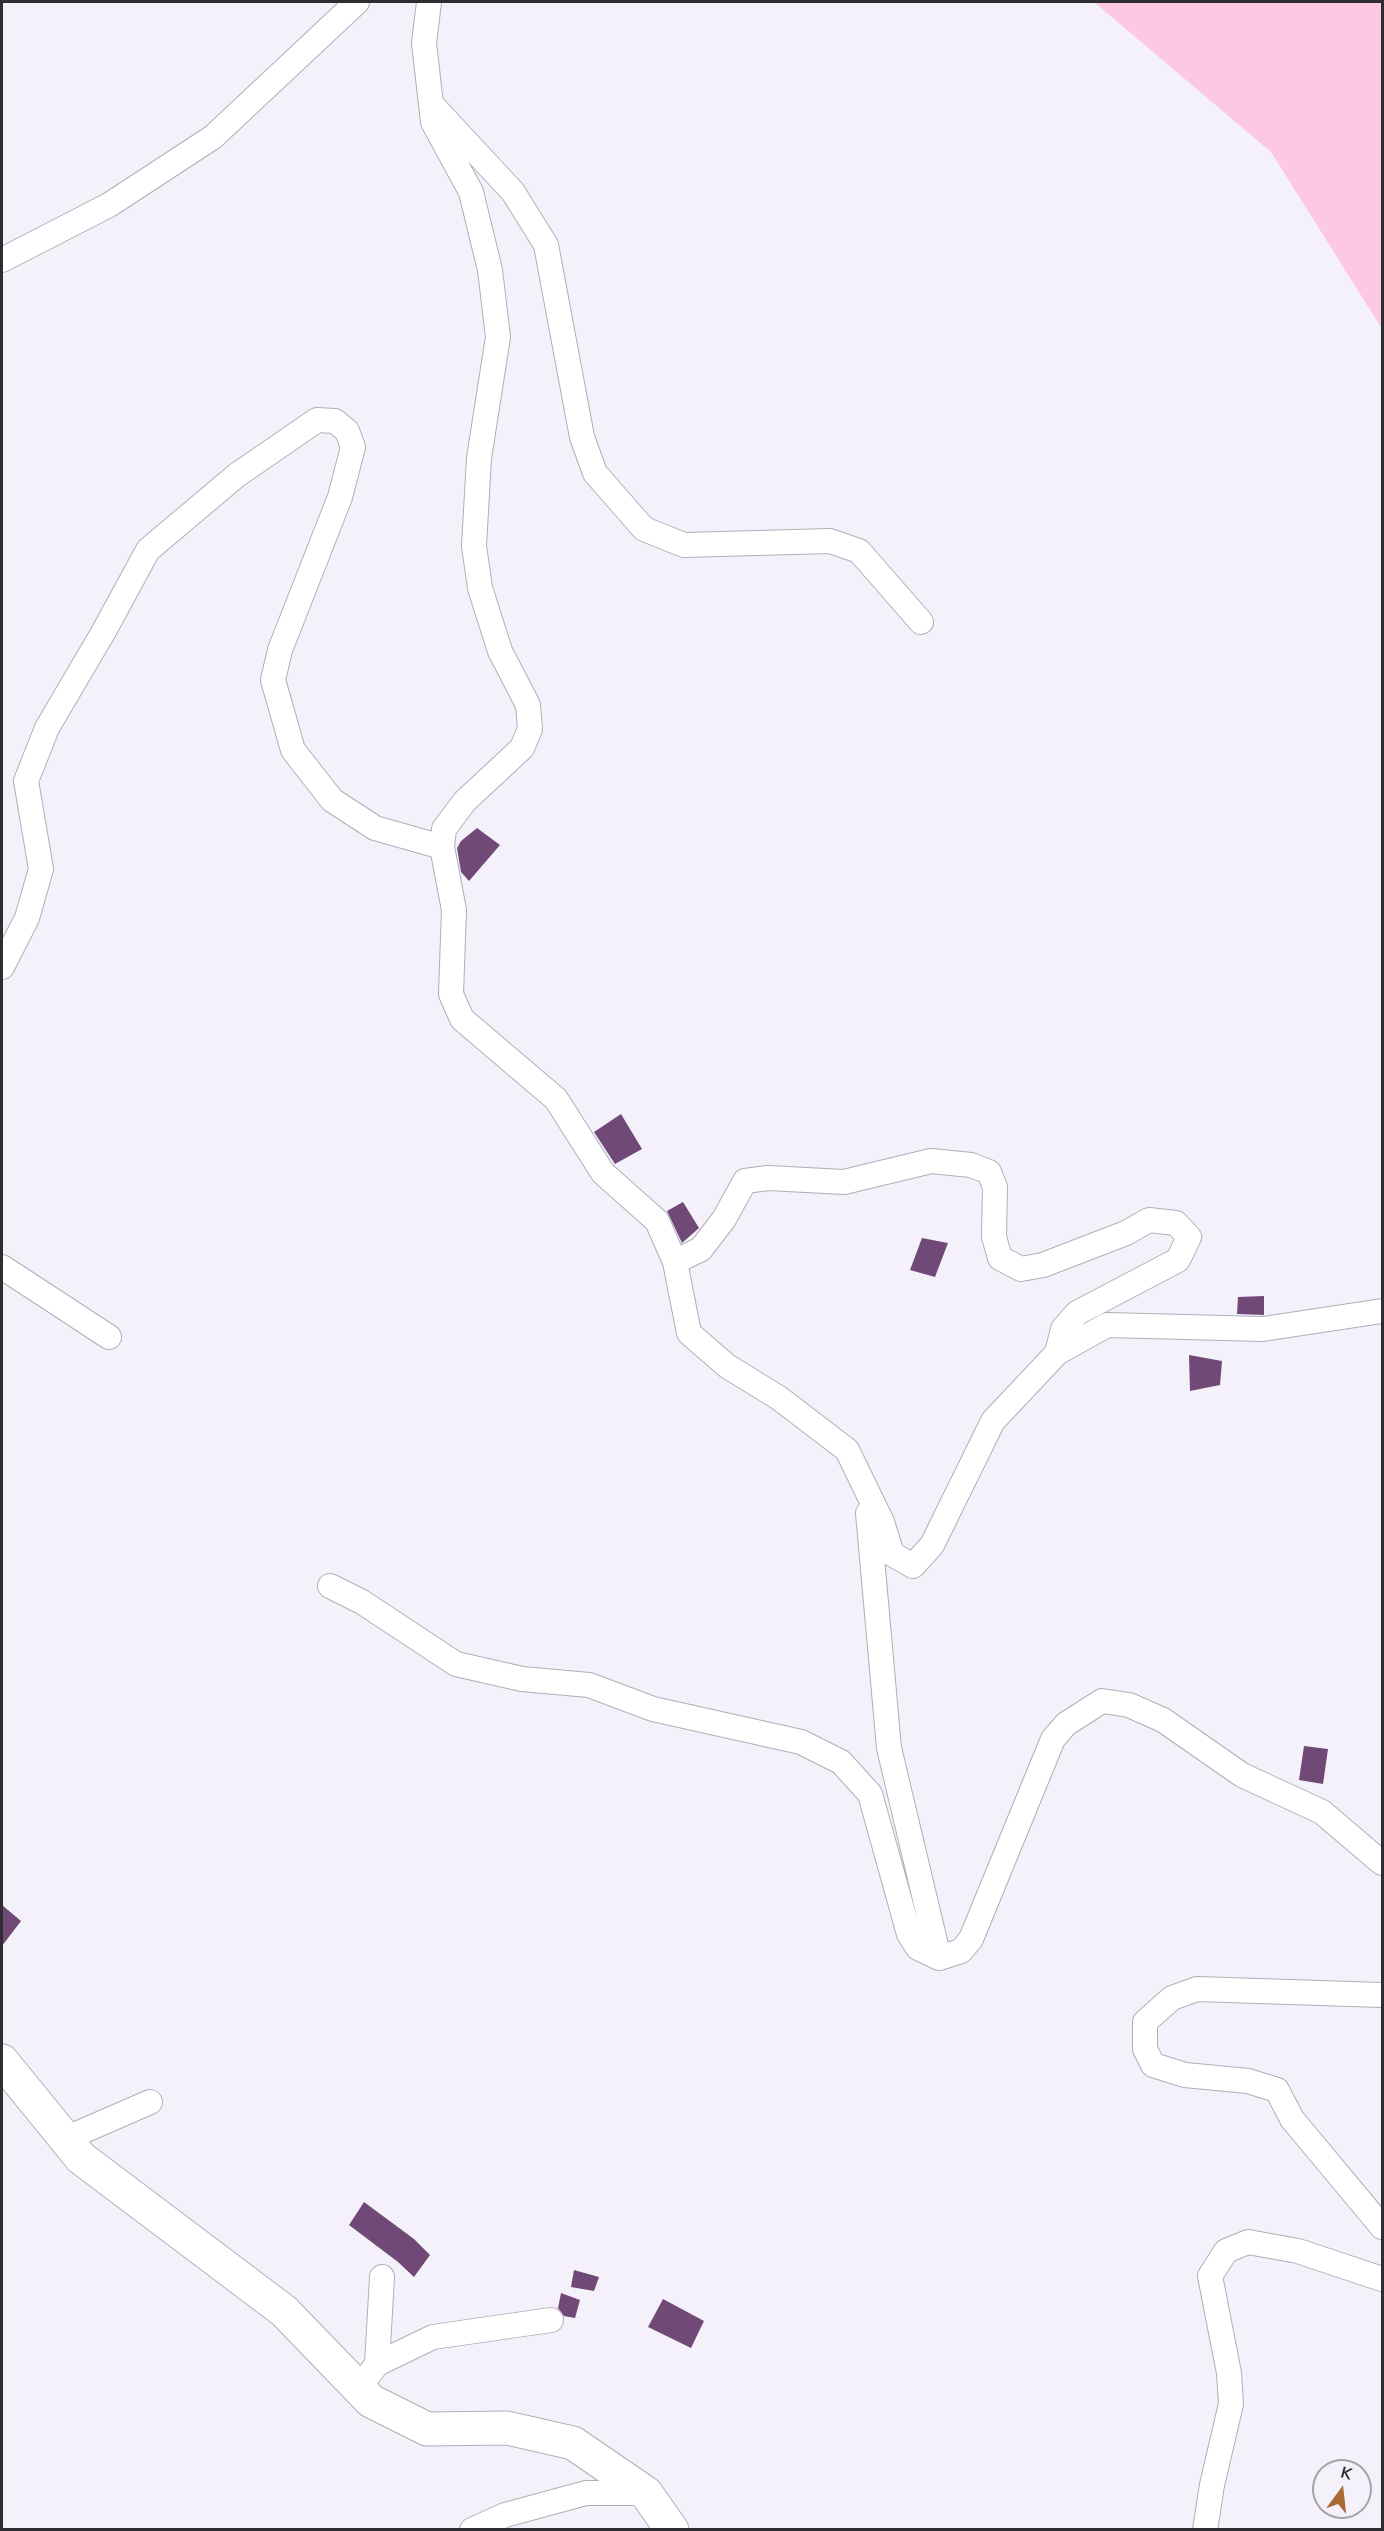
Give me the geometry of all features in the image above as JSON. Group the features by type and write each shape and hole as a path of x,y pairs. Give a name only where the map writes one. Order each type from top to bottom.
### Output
{"street":[{"path":"2,260 109,205 213,137 357,2"},
{"path":"429,2 424,43 433,123 471,192 490,270 498,337 479,458 474,546 480,588 500,651 528,705 530,729 522,748 465,801 444,829 442,847 454,910 451,994 462,1019 556,1099 603,1173 657,1221 675,1262 689,1333 727,1366 779,1398 847,1450 882,1522 892,1554 913,1566 932,1545 993,1421 1057,1353 1107,1325 1263,1329 1383,1311"},
{"path":"431,104 513,192 546,245 582,436 595,473 644,529 684,545 830,541 859,551 921,622"},
{"path":"2,967 27,918 41,869 26,781 47,728 148,550 237,475 317,420 335,421 347,431 352,447 340,497 280,650 273,680 293,750 332,800 375,828 442,847"},
{"path":"675,1262 701,1249 724,1219 745,1181 768,1178 844,1182 931,1161 971,1165 989,1172 995,1187 994,1237 1000,1258 1021,1269 1043,1265 1106,1241 1149,1220 1176,1223 1189,1237 1178,1260 1077,1313 1063,1329 1057,1353"},
{"path":"2,1267 110,1337"},
{"path":"866,1490 889,1748 939,1958"},
{"path":"330,1586 362,1602 456,1664 522,1680 589,1685 653,1709 801,1742 841,1762 870,1794 909,1934 918,1948 939,1958 961,1952 971,1940 1053,1739 1066,1724 1102,1701 1129,1705 1163,1720 1242,1775 1322,1812 1383,1863"},
{"path":"1383,1995 1197,1989 1172,1998 1145,2022 1145,2049 1154,2065 1185,2075 1248,2081 1277,2090 1292,2119 1383,2227"},
{"path":"2,2061 81,2158 368,2376"},
{"path":"65,2139 150,2102"},
{"path":"1205,2529 1212,2485 1232,2404 1229,2373 1210,2276 1226,2251 1248,2242 1298,2252 1383,2279"},
{"path":"382,2277 368,2376 371,2401 427,2429 507,2428 573,2443 645,2493 672,2529"},
{"path":"368,2376 433,2337 551,2320"},
{"path":"472,2529 505,2515 586,2493 645,2493"}],"shaded area":[{"path":"1094,2 1382,2 1382,329 1271,152"}],"building":[{"path":"477,828 500,845 469,881 461,872 457,848 461,841"},
{"path":"621,1114 642,1149 615,1164 594,1132"},
{"path":"683,1202 699,1228 682,1243 667,1211"},
{"path":"922,1238 948,1243 935,1277 910,1270"},
{"path":"1264,1296 1264,1315 1237,1314 1238,1297"},
{"path":"1189,1355 1222,1361 1220,1385 1190,1391"},
{"path":"1304,1746 1328,1749 1323,1784 1299,1780"},
{"path":"2,1905 21,1921 2,1946"},
{"path":"364,2202 414,2239 430,2255 414,2277 349,2225"},
{"path":"574,2270 599,2277 594,2291 571,2287"},
{"path":"561,2293 580,2300 575,2318 564,2316 558,2308"},
{"path":"663,2299 704,2321 691,2348 648,2327"}]}
